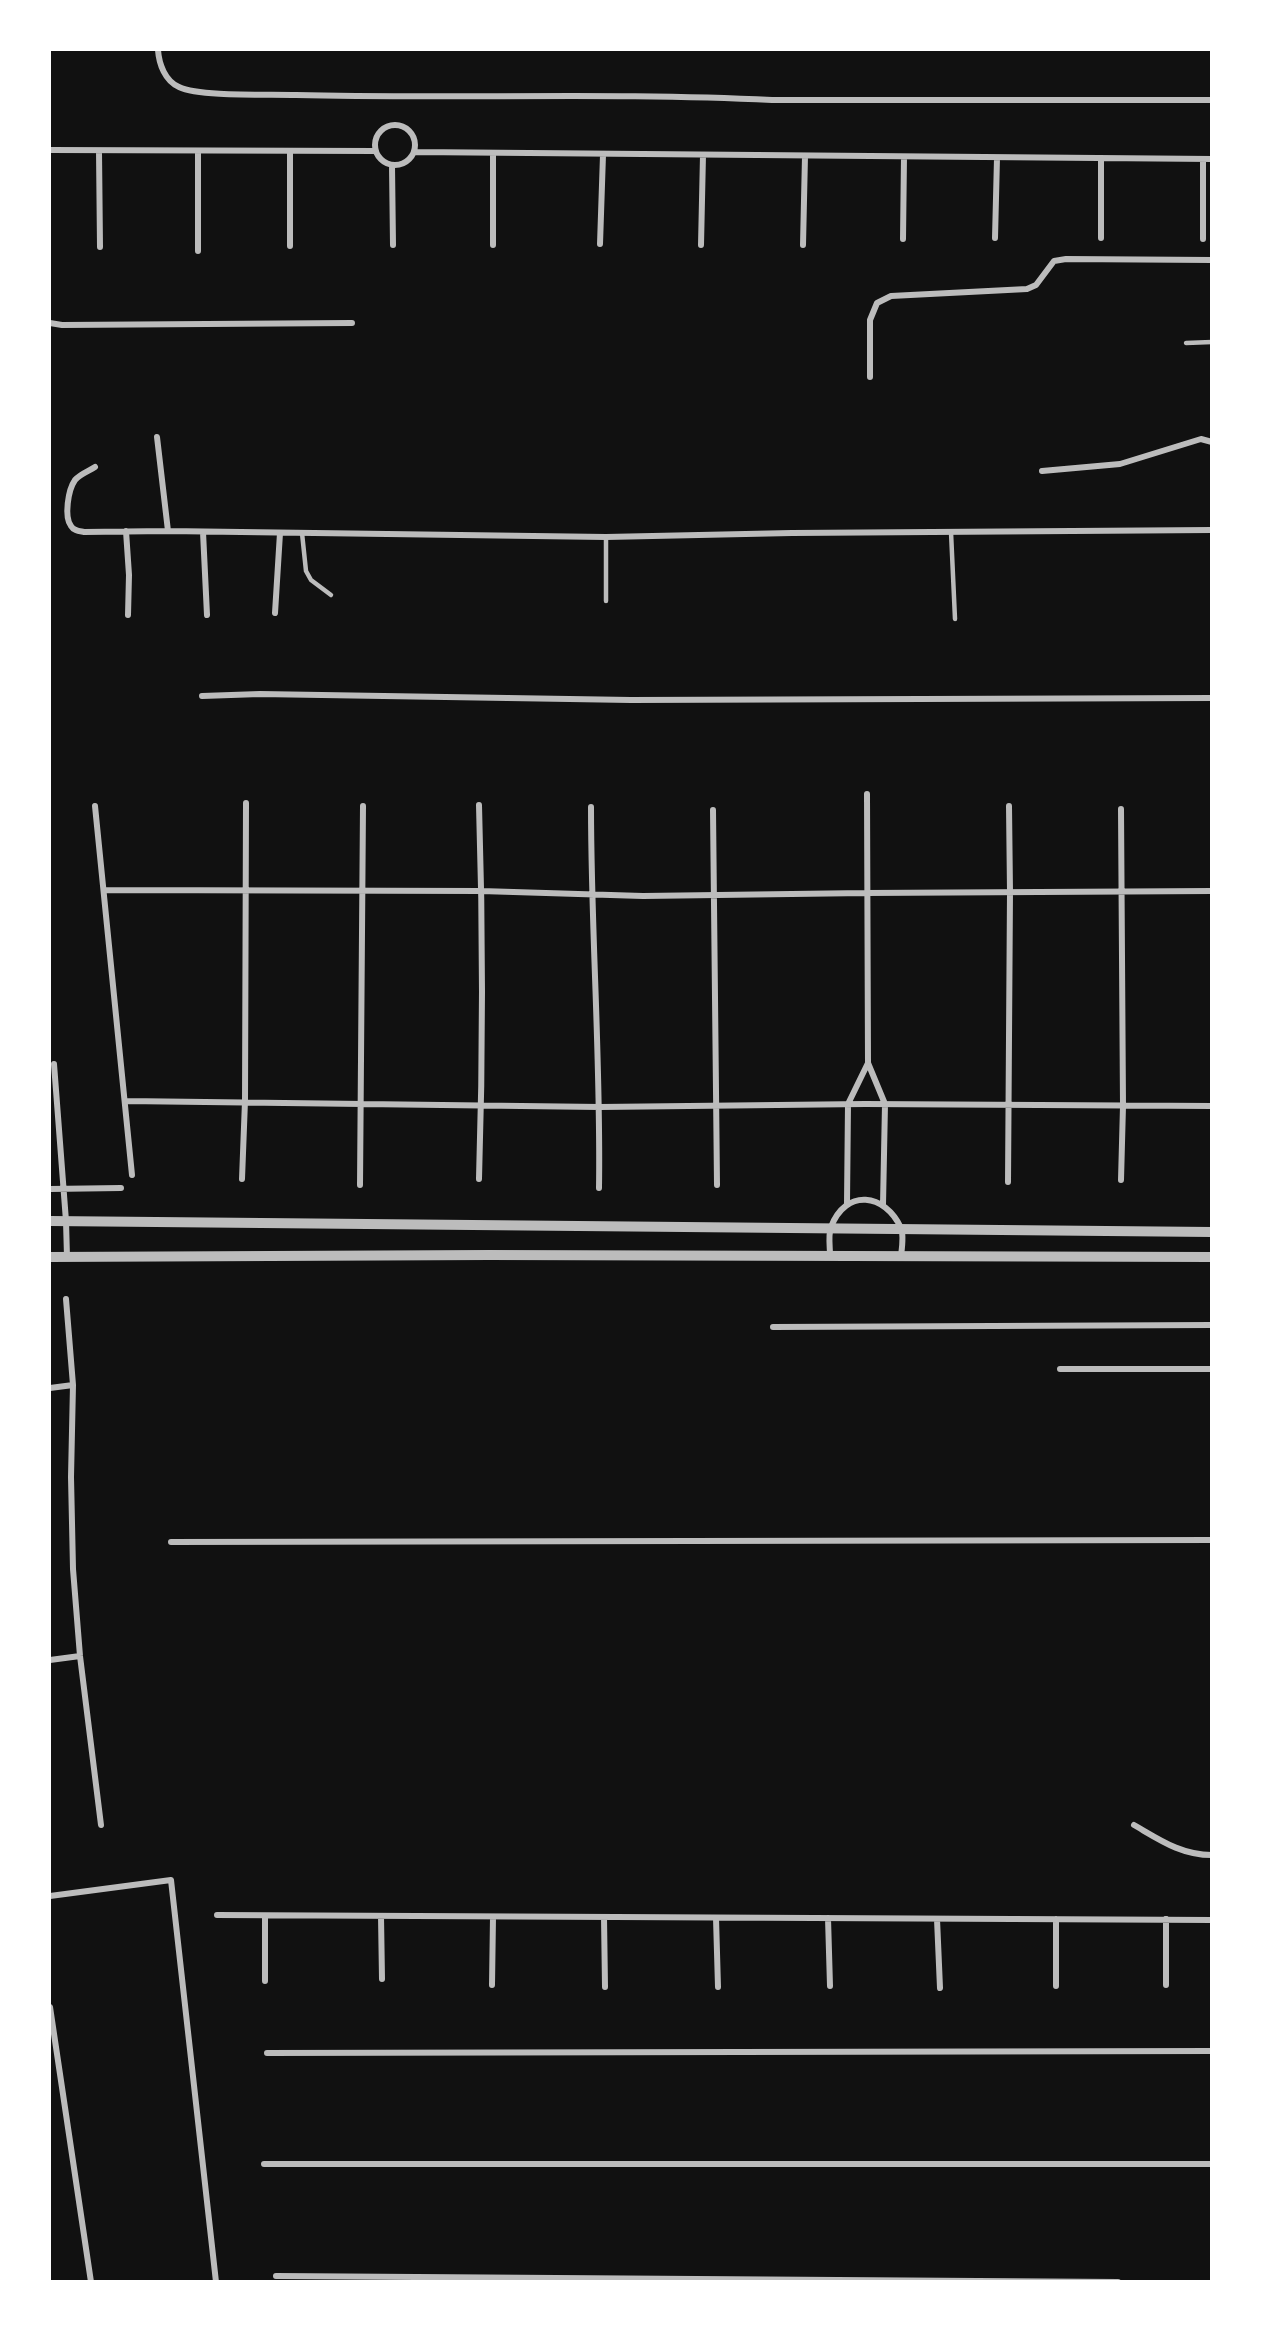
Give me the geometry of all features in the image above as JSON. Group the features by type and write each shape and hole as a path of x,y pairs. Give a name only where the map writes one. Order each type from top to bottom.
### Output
{"street":[{"path":"158,50 164,72 172,84 186,90 214,93 555,94 784,100 1212,100"},
{"path":"396,124 408,129 415,140 415,152 410,160 402,165 392,166 382,161 375,151 376,138 384,128 396,124"},
{"path":"50,150 375,151"},
{"path":"99,151 100,247"},
{"path":"198,152 198,251"},
{"path":"290,152 290,246"},
{"path":"415,152 1212,159"},
{"path":"493,154 493,245"},
{"path":"600,244 603,154"},
{"path":"701,245 703,155"},
{"path":"803,245 805,156"},
{"path":"903,239 904,157"},
{"path":"995,238 997,158"},
{"path":"1101,158 1101,238"},
{"path":"1203,159 1203,239"},
{"path":"392,166 393,245"},
{"path":"870,377 870,320 877,303 891,296 1027,289 1036,285 1054,261 1065,259 1212,260"},
{"path":"50,323 74,325 352,323"},
{"path":"157,437 168,531"},
{"path":"1042,471 1120,464 1201,439 1212,442"},
{"path":"95,467 74,482 70,491 69,524 75,530 84,532 168,531 606,537 1212,530"},
{"path":"126,531 129,575 128,615"},
{"path":"203,532 207,615"},
{"path":"275,613 280,533"},
{"path":"202,696 260,694 631,700 1212,698"},
{"path":"867,794 868,1063 885,1104 883,1205"},
{"path":"242,1179 245,1101 246,803"},
{"path":"479,805 482,891 482,1105 479,1179"},
{"path":"95,806 132,1174"},
{"path":"360,1185 363,806"},
{"path":"1008,1182 1009,806"},
{"path":"591,807 591,894 600,1107 599,1188"},
{"path":"1121,809 1123,1106 1121,1180"},
{"path":"713,810 717,1185"},
{"path":"104,890 482,891 715,895 1212,891"},
{"path":"830,1255 830,1228 847,1203 848,1104 868,1063"},
{"path":"54,1064 67,1257"},
{"path":"126,1101 600,1107 848,1104 1212,1106"},
{"path":"50,1189 121,1188"},
{"path":"847,1203 866,1198 883,1205 902,1229 901,1256"},
{"path":"50,1221 1212,1232"},
{"path":"50,1257 830,1255 1212,1257"},
{"path":"66,1299 73,1385 71,1477 73,1557 80,1656 101,1825"},
{"path":"773,1327 1212,1325"},
{"path":"1060,1369 1212,1369"},
{"path":"50,1388 73,1385"},
{"path":"171,1542 1212,1540"},
{"path":"50,1660 80,1656"},
{"path":"1134,1825 1173,1849 1196,1855 1212,1855"},
{"path":"50,1896 171,1880 216,2282"},
{"path":"217,1915 1212,1920"},
{"path":"265,1916 265,1981"},
{"path":"381,1916 382,1979"},
{"path":"492,1985 493,1917"},
{"path":"604,1917 605,1987"},
{"path":"716,1918 718,1988"},
{"path":"828,1918 830,1986"},
{"path":"937,1918 940,1988"},
{"path":"1056,1919 1056,1986"},
{"path":"1166,1919 1166,1985"},
{"path":"50,2007 53,2062 91,2282"},
{"path":"267,2053 1212,2051"},
{"path":"264,2164 1212,2164"},
{"path":"276,2276 1119,2282"}],"lane":[{"path":"1186,343 1212,342"},
{"path":"951,532 955,619"},
{"path":"302,533 306,571 311,580 331,595"},
{"path":"606,537 606,601"}]}
